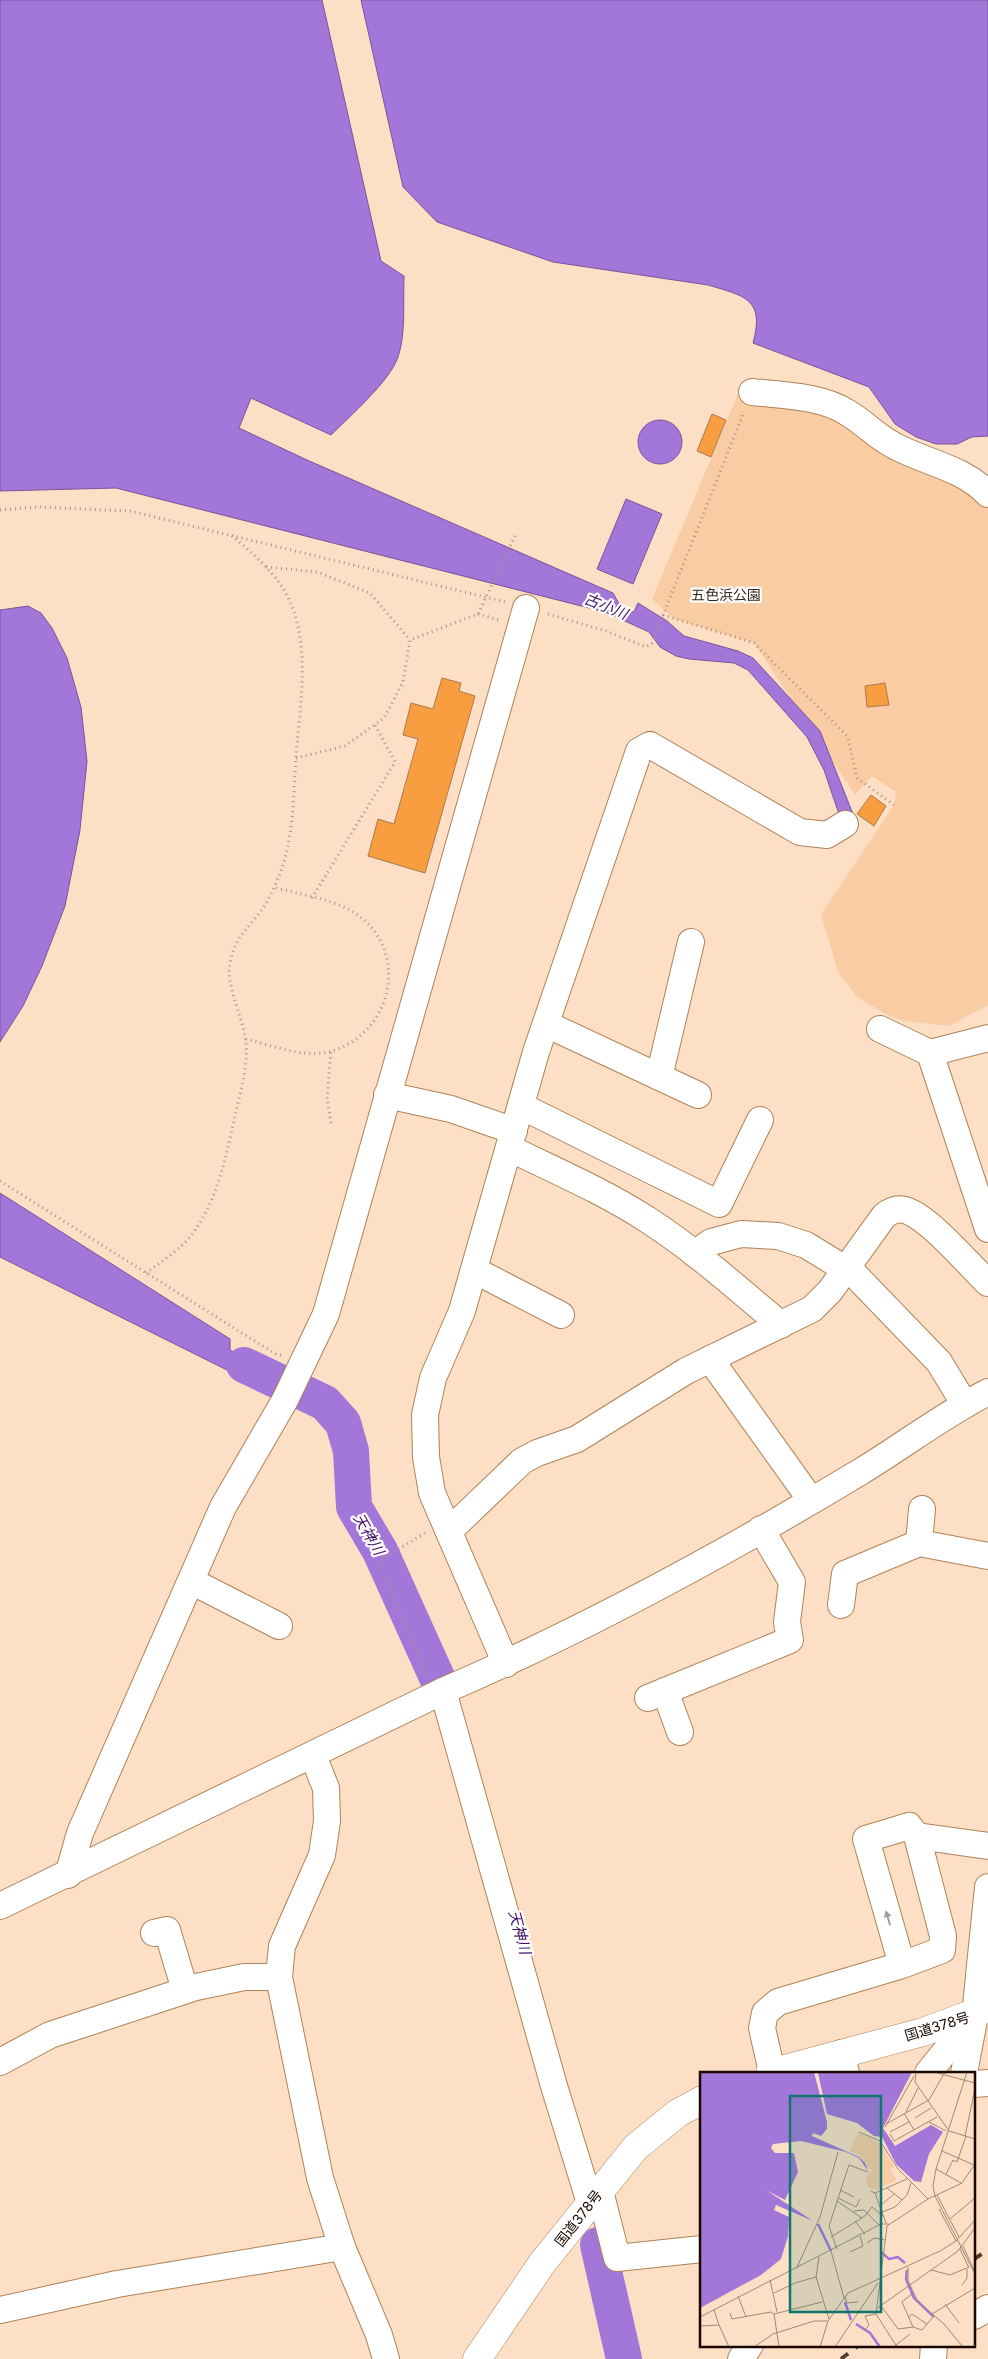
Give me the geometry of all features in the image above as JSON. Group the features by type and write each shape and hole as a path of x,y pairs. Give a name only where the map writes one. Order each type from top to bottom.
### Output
{"highway":[{"name":"国道378号","path":"771,2072 843,2063 981,2011"},
{"name":"国道378号","path":"477,2359 543,2262 636,2147 678,2113 700,2101"}],"street":[{"path":"752,392 809,398 847,412 884,442 910,454 954,469 978,483 988,494"},
{"path":"68,1875 80,1833 223,1507 285,1400 326,1314 526,608"},
{"path":"506,1664 432,1493 426,1457 425,1415 434,1378 462,1311 546,1024 639,750 650,744 800,832 827,835 845,824"},
{"path":"659,1077 691,942"},
{"path":"546,1024 698,1095"},
{"path":"880,1028 930,1053 988,1038"},
{"path":"930,1053 983,1196 988,1229"},
{"path":"387,1095 451,1109 511,1139 585,1185 648,1220 695,1254 781,1325"},
{"path":"521,1106 719,1204 760,1120"},
{"path":"447,1526 522,1461 537,1453 577,1439 686,1371 812,1309 830,1291 884,1216 892,1210 905,1210 924,1220 988,1283"},
{"path":"695,1254 710,1242 741,1234 778,1236 806,1245 847,1268 939,1362 965,1405"},
{"path":"474,1270 561,1315"},
{"path":"710,1359 811,1500"},
{"path":"0,1906 313,1756 438,1693 506,1664 676,1577 860,1472 988,1392"},
{"path":"919,1543 922,1509"},
{"path":"680,1732 657,1695 790,1640 787,1622 792,1582 761,1529"},
{"path":"841,1605 845,1574 919,1543 988,1556"},
{"path":"191,1581 279,1626"},
{"path":"438,1693 554,2086 617,2258 700,2249"},
{"path":"313,1756 326,1788 327,1821 322,1855 282,1946 279,1977 320,2178 342,2247 379,2335 386,2359"},
{"path":"771,2072 762,2028 765,2013 778,2002 902,1965 942,1950 943,1936 917,1836 908,1826 866,1839 902,1965"},
{"path":"917,1836 988,1846"},
{"path":"964,2072 981,2011 988,1887"},
{"path":"154,1933 167,1930 185,1990"},
{"path":"0,2062 50,2035 185,1990 244,1977 279,1977"},
{"path":"929,2072 981,2011"},
{"path":"0,2310 117,2284 342,2247"},
{"path":"976,2315 988,2308"},
{"path":"741,2359 749,2346"},
{"path":"934,2346 934,2359"}],"path":[{"path":"0,510 38,507 130,512 231,534 486,596 606,631 646,647 652,642 752,392"},
{"path":"146,1273 172,1254 189,1238 203,1217 215,1191 246,1069 244,1025 230,984 229,966 234,947 245,928 265,905 290,841 302,660 300,632 293,608 280,584 266,567 231,534"},
{"path":"478,614 516,534"},
{"path":"266,567 317,572 370,592 410,640 403,682 384,718 345,746 296,758"},
{"path":"410,640 478,614 498,620"},
{"path":"663,614 754,642 848,736 857,778 894,805"},
{"path":"312,898 395,762 375,725"},
{"path":"246,1039 311,1054 337,1050 361,1037 379,1017 388,992 389,968 382,945 369,925 350,910 273,887"},
{"path":"331,1050 327,1098 331,1122"},
{"path":"0,1181 277,1355 307,1357"},
{"path":"438,1693 379,1561 447,1526"}],"green space":[{"name":"五色浜公園","path":"738,394 801,406 841,418 969,487 988,507 988,1005 949,1026 903,1021 884,1013 857,997 838,972 821,914 894,805 896,792 872,776 855,795 754,643 674,619 652,599"}],"water":[{"name":"古小川","path":"0,0 322,0 381,261 404,276 401,348 394,366 387,377 369,398 331,435 251,398 239,428 307,460 613,593 622,609 634,612 638,603 667,621 684,636 738,651 753,658 820,731 853,814 841,820 824,770 807,737 748,670 734,663 676,656 660,647 649,632 605,612 116,488 0,491"},
{"path":"361,0 988,0 988,436 972,437 957,444 936,444 916,437 895,424 869,387 753,343 756,328 754,308 742,297 732,293 708,285 553,262 437,222 403,187"},
{"path":"656,420 664,420 676,426 682,442 676,458 664,464 656,464 644,458 638,446 638,438 644,426"},
{"path":"626,499 662,514 633,584 597,569"},
{"path":"28,606 41,613 52,628 67,658 81,707 87,761 80,830 65,906 42,966 23,1006 0,1042 0,610"},
{"path":"0,1193 230,1339 230,1350 247,1359 239,1376 0,1257"}],"building":[{"path":"712,414 726,420 711,457 697,451"},
{"path":"442,678 461,683 459,691 475,696 425,873 368,856 378,819 394,824 418,739 403,735 411,703 433,709"},
{"path":"885,683 889,705 867,707 865,686"},
{"path":"871,795 886,806 874,826 857,814"}],"waterway":[{"name":"天神川","path":"244,1365 282,1383"},
{"name":"天神川","path":"304,1393 325,1403 343,1423 351,1451 354,1507 380,1551 440,1684"},
{"name":"天神川","path":"598,2245 624,2359"}],"railway":[{"path":"976,2258 988,2250"},
{"path":"841,2359 858,2346"}]}
